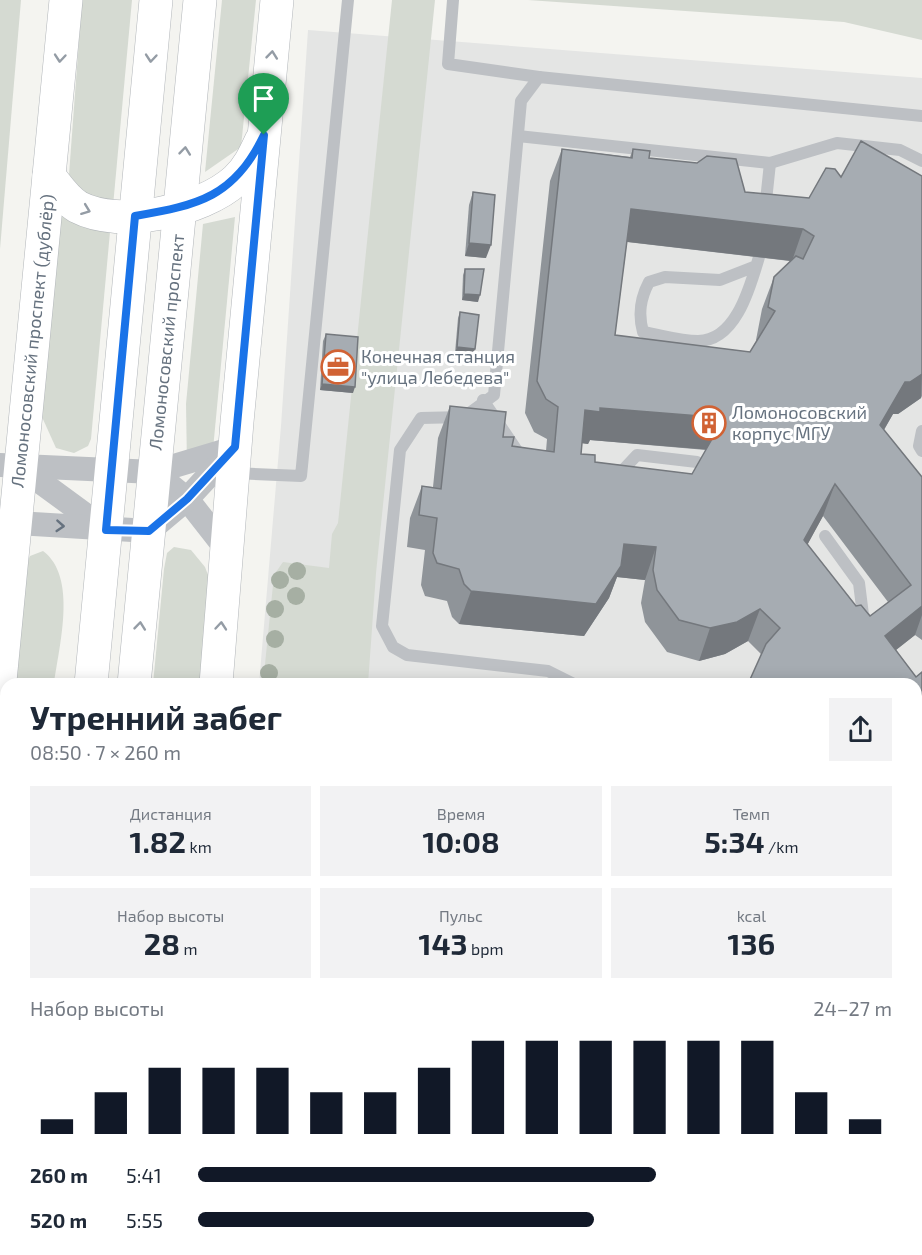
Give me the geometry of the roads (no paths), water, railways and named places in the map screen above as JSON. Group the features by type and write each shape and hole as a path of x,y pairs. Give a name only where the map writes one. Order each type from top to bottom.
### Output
{"street":[{"name":"Ломоносовский проспект (дублёр)","path":"0,678 10,466 49,176 66,0"},
{"path":"92,678 156,0"},
{"name":"Ломоносовский проспект","path":"135,678 200,0"},
{"path":"216,678 234,460 277,0"},
{"path":"49,176 76,206 96,214 135,216 180,209 211,196 235,181 251,163 264,135"},
{"path":"10,466 154,472 234,460"},
{"path":"7,522 149,531 234,460"},
{"path":"10,466 106,530"},
{"path":"154,472 187,499 227,550"}],"lane":[{"path":"234,460 301,476 348,0"},
{"path":"453,0 448,64 539,77 922,116"},
{"path":"539,77 521,101 494,395 483,400 464,417 421,418 400,450 382,626 393,647 407,655 548,671 562,678"},
{"path":"518,136 770,163 837,143 900,150 922,160"},
{"path":"764,227 770,163"},
{"path":"758,262 733,323 715,339 698,341 644,332 640,320 641,296 649,282 665,277 720,280 758,262"},
{"path":"483,400 520,455 536,459"},
{"path":"922,431 919,446 922,451"},
{"path":"602,468 622,471 637,455 698,462"},
{"path":"825,536 859,583 863,615 871,624"}],"place":[{"name":"Конечная станция \"улица Лебедева\"","path":"338,367"},
{"name":"Ломоносовский корпус МГУ","path":"709,423"}]}
